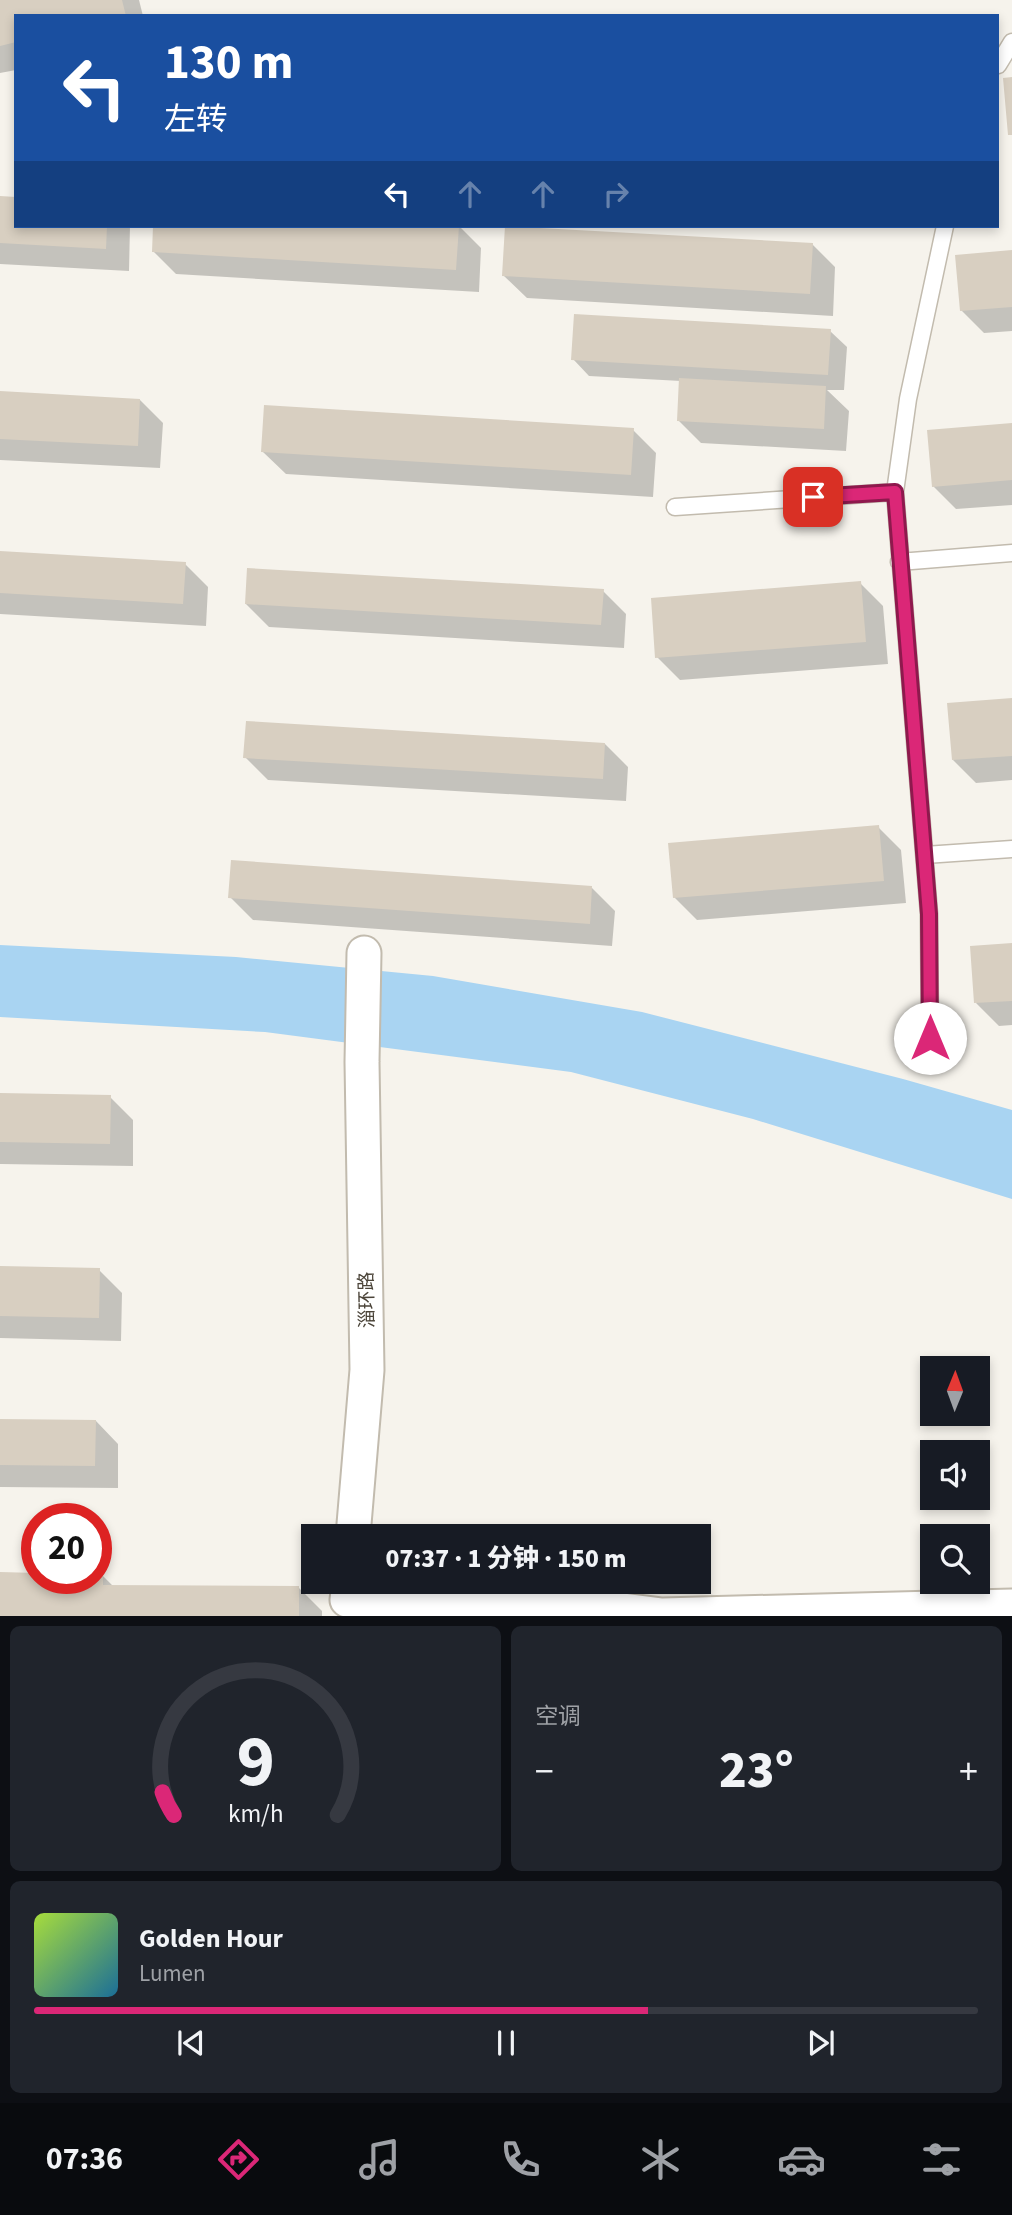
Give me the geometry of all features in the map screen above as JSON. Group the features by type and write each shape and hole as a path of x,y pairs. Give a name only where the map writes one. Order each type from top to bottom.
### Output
{"street":[{"name":"淄环路","path":"354,1524 367,1370 362,1062 365,953"},
{"path":"348,1594 347,1600 561,1602 662,1615 1012,1606"}],"lane":[{"path":"999,63 1012,42"},
{"path":"930,1038 929,914 895,492 908,399 945,228"},
{"path":"675,507 895,492"},
{"path":"899,562 1012,553"},
{"path":"925,855 1012,849"}],"water":[{"path":"0,945 236,957 433,976 642,1012 1012,1110 1012,1199 753,1119 571,1072 265,1032 0,1017"}],"building":[{"path":"0,0 122,0 126,14 14,14 14,42 0,46"},
{"path":"1012,77 1012,135 1008,135 1003,78"},
{"path":"0,196 14,197 14,228 107,228 106,249 0,243"},
{"path":"153,228 459,228 456,270 152,252"},
{"path":"505,228 813,243 810,294 502,276"},
{"path":"1012,250 1012,307 960,311 955,255"},
{"path":"574,314 831,329 828,375 571,360"},
{"path":"679,378 826,386 824,429 677,421"},
{"path":"0,391 140,399 138,446 0,439"},
{"path":"264,405 634,428 631,475 261,452"},
{"path":"1012,423 1012,480 932,487 927,430"},
{"path":"0,551 186,562 183,604 0,593"},
{"path":"247,568 604,589 601,625 245,604"},
{"path":"861,581 866,642 655,658 651,598"},
{"path":"1012,698 1012,756 952,760 947,703"},
{"path":"246,721 605,743 603,779 243,758"},
{"path":"879,825 884,881 673,898 668,843"},
{"path":"231,860 592,886 590,924 228,898"},
{"path":"1012,943 1012,1001 974,1003 970,946"},
{"path":"0,1093 111,1095 110,1144 0,1142"},
{"path":"0,1266 100,1268 99,1318 0,1316"},
{"path":"0,1419 96,1420 95,1466 0,1465"},
{"path":"0,1572 21,1573 21,1594 112,1594 112,1585 299,1586 299,1616 0,1616"}],"route":[{"path":"813,497 895,492 929,914 930,1038"}]}
